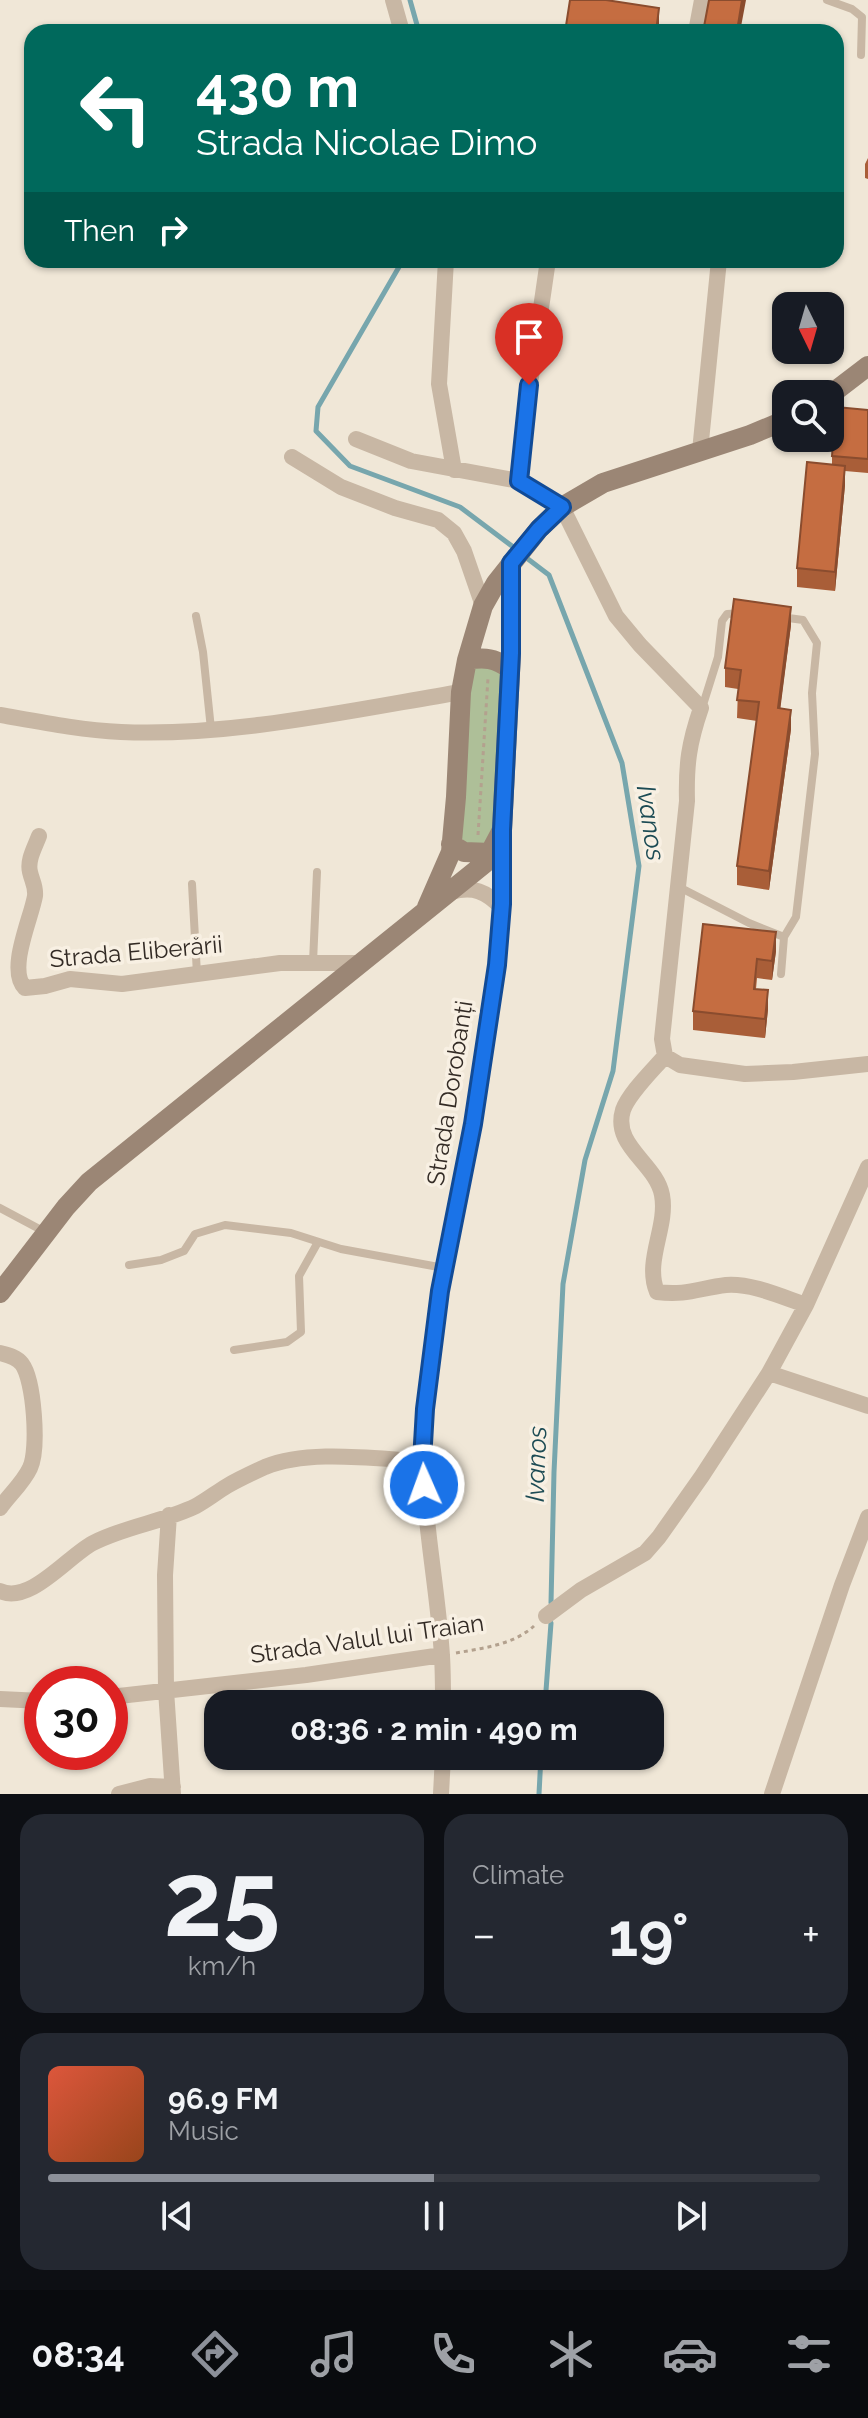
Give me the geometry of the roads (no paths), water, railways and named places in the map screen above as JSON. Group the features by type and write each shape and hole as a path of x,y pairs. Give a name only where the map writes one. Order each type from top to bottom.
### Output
{"street":[{"path":"393,0 400,24"},
{"path":"698,24 702,0"},
{"path":"446,268 439,384 454,470"},
{"path":"519,481 547,268"},
{"path":"700,451 718,268"},
{"path":"844,384 868,366"},
{"path":"425,911 443,874 451,844 461,692 467,660 483,606 496,583 539,529 562,507 603,483 772,426"},
{"path":"356,439 411,461 519,481 562,507 616,616 701,708 690,741 686,769 687,801 662,1039 665,1056 680,1065 745,1074 868,1064"},
{"path":"292,457 341,487 395,508 438,520 454,533 464,551 483,606"},
{"name":"Strada Dorobanți","path":"443,1690 442,1655 422,1461 425,1409 444,1268 482,1068 497,965 502,908 511,563"},
{"path":"467,660 496,659 510,669"},
{"path":"0,715 74,728 123,732 211,729 339,713 461,692"},
{"path":"451,844 464,852 484,849 502,830"},
{"name":"Strada Eliberării","path":"39,836 29,860 35,896 20,950 18,973 20,983 25,988 70,979 122,984 280,963 363,963"},
{"path":"0,1293 89,1182 484,864 484,849"},
{"path":"450,892 465,888 478,890 492,897 502,908"},
{"path":"665,1056 628,1101 623,1110 622,1125 630,1146 656,1175 663,1197 653,1281 657,1292 676,1295 729,1284 806,1305"},
{"path":"546,1616 581,1590 645,1553 702,1476 769,1373 806,1305 868,1167"},
{"path":"0,1353 24,1365 35,1443 31,1466 0,1508"},
{"path":"769,1373 868,1406"},
{"path":"0,1591 18,1594 53,1574 91,1544 196,1506 230,1484 268,1466 293,1459 422,1461"},
{"path":"119,1794 150,1786 173,1790 166,1690 165,1575 169,1515"},
{"path":"772,1794 868,1517"},
{"name":"Strada Valul lui Traian","path":"128,1695 306,1675 442,1655"},
{"path":"0,1699 24,1700"},
{"path":"441,1794 442,1770"}],"lane":[{"path":"827,0 852,9 862,17 861,55"},
{"path":"701,708 718,657 722,621 727,614 753,613"},
{"path":"766,615 803,620 817,643 812,693 815,754 809,813 796,917 784,937 781,974"},
{"path":"196,616 211,729"},
{"path":"313,963 317,872"},
{"path":"192,884 197,975"},
{"path":"679,887 749,923 784,937"},
{"path":"0,1208 46,1233"},
{"path":"129,1265 161,1260 184,1251 195,1234 225,1225 291,1233 341,1249 444,1268"},
{"path":"234,1350 287,1342 301,1332 299,1276 318,1242"}],"waterway":[{"name":"Ivanos","path":"410,0 417,24"},
{"name":"Ivanos","path":"398,268 318,407 316,431 350,466 460,507 516,549"},
{"name":"Ivanos","path":"524,556 549,575 622,763 639,866 613,1071 585,1160 563,1284 551,1603"},
{"name":"Ivanos","path":"546,1690 551,1623"},
{"name":"Ivanos","path":"539,1794 540,1770"}]}
